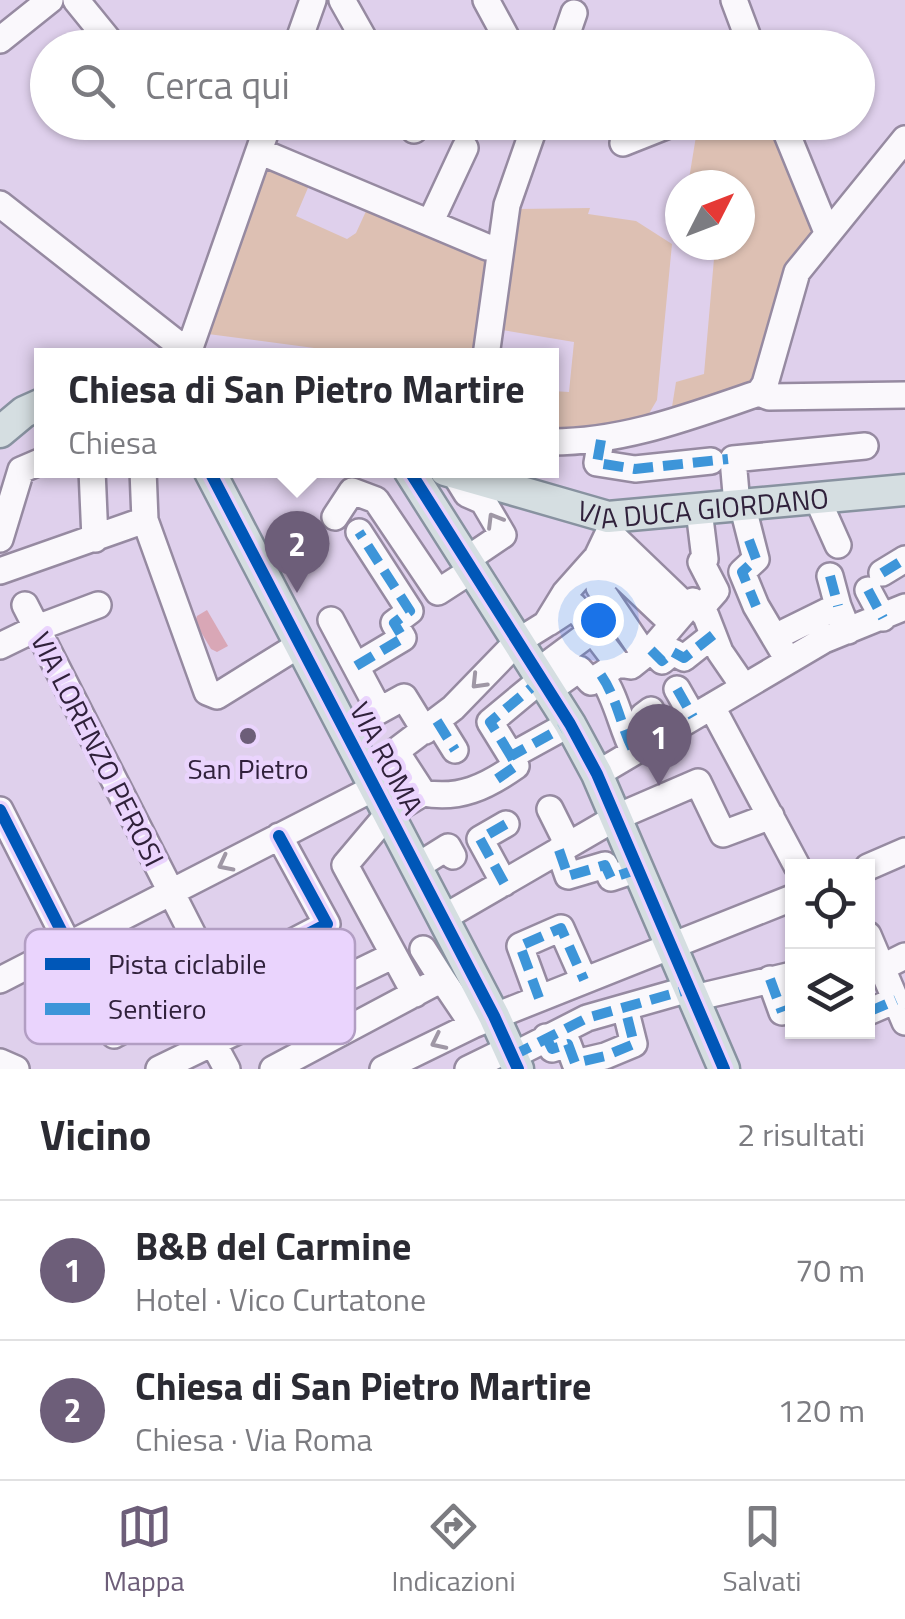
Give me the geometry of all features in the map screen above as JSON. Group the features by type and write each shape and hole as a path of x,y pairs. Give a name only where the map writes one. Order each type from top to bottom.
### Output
{"main road":[{"path":"0,432 34,408"},
{"name":"VIA ROMA","path":"213,478 443,918 483,1020 513,1058"},
{"path":"415,478 597,774 724,1069"},
{"name":"VIA DUCA GIORDANO","path":"469,478 520,494 620,550 699,510 905,490"}],"street":[{"path":"0,40 50,0"},
{"path":"76,0 100,30"},
{"path":"302,30 313,0"},
{"path":"342,0 359,30"},
{"path":"486,0 502,30"},
{"path":"734,0 745,30"},
{"path":"568,30 574,13"},
{"path":"191,348 262,140"},
{"path":"487,348 506,205 529,140"},
{"path":"623,144 633,140"},
{"path":"790,140 828,232"},
{"path":"759,393 765,384 797,272 905,140"},
{"path":"430,223 465,148"},
{"path":"258,151 488,248"},
{"path":"0,204 185,348"},
{"path":"559,442 602,440 646,430 759,393 905,395"},
{"path":"602,440 597,463 635,469 865,446"},
{"path":"724,460 756,559 742,572 756,606 782,649"},
{"path":"0,538 21,470 34,464"},
{"path":"92,478 96,539"},
{"path":"143,478 145,520 206,692 217,696 299,645"},
{"path":"335,517 352,492 376,500 438,592 504,535 482,501 467,494 455,478"},
{"path":"817,498 838,545"},
{"path":"699,510 705,558"},
{"path":"0,571 145,520"},
{"path":"356,666 402,638 394,623 410,611 359,532"},
{"path":"539,684 579,669 591,682 609,670 631,666 687,613 716,592 701,562 749,540"},
{"path":"620,550 598,587 648,652 662,660 673,652 684,658 724,647"},
{"path":"620,550 724,647 744,687"},
{"path":"546,624 564,592 597,557 620,550"},
{"path":"782,649 898,613 875,582 905,559"},
{"path":"830,576 848,631"},
{"path":"0,646 31,617 98,605"},
{"path":"415,994 345,865 376,792 400,750 431,726 517,642 574,606 609,670 612,702 645,746"},
{"path":"597,774 744,687 782,649 838,606"},
{"name":"VIA LORENZO PEROSI","path":"31,617 190,929"},
{"path":"331,620 380,710"},
{"path":"99,929 279,836 376,792 450,798 497,780 516,766 490,722 539,684 585,621"},
{"path":"677,689 703,712 771,816 793,859"},
{"path":"344,730 404,697 455,750"},
{"path":"645,746 643,716 651,710"},
{"path":"511,756 560,730"},
{"path":"400,750 430,794"},
{"path":"443,918 554,848 698,782 723,834 771,816"},
{"path":"550,809 554,848 568,876 604,865 611,878 638,870"},
{"path":"0,810 60,929"},
{"path":"504,882 480,839 506,824"},
{"path":"279,836 327,924 318,929"},
{"path":"416,867 448,847 454,856"},
{"path":"875,864 905,852"},
{"path":"387,1068 483,1020 785,901"},
{"path":"538,998 520,946 561,928 584,980"},
{"path":"423,949 442,979 483,1020"},
{"path":"875,1012 900,1011 880,955"},
{"path":"355,974 392,956"},
{"path":"0,980 25,967"},
{"path":"468,1069 513,1058 587,1018 781,977 782,1012"},
{"path":"355,1026 442,979"},
{"path":"546,1038 552,1048 568,1044 576,1063 622,1060 634,1044 625,1008"},
{"path":"159,1069 211,1044"},
{"path":"214,1044 227,1069"},
{"path":"273,1069 320,1044"},
{"path":"0,1062 16,1069"}],"shaded area":[{"path":"695,140 778,140 813,232 755,384 671,413 676,382 704,374 714,260 755,260 755,170 690,170"},
{"path":"266,164 310,183 296,216 347,239 356,233 367,209 491,262 476,348 314,348 208,334"},
{"path":"590,208 588,214 636,221 665,240 665,260 670,260 657,400 644,422 559,433 559,391 569,392 574,342 496,329 518,209"},
{"path":"207,610 228,646 217,652 211,649 195,622"}],"marked path":[{"path":"601,440 597,463 635,469 728,459"},
{"path":"356,666 403,638 394,623 410,611 359,532"},
{"path":"749,540 756,559 742,572 756,606"},
{"path":"882,573 905,559"},
{"path":"830,576 838,606"},
{"path":"868,590 883,618"},
{"path":"651,650 662,661 673,652 684,658 713,635"},
{"path":"601,675 634,752"},
{"path":"511,756 490,722 531,688"},
{"path":"677,689 693,717"},
{"path":"437,721 455,750"},
{"path":"497,779 516,766 511,756 560,729"},
{"path":"504,883 480,839 506,824"},
{"path":"559,850 568,876 605,865 611,878 638,869"},
{"path":"539,998 520,946 561,928 584,980"},
{"path":"770,979 782,1012"},
{"path":"512,1056 587,1018 689,989"},
{"path":"875,1009 896,1000"},
{"path":"546,1037 552,1049 568,1044 575,1063 605,1056 634,1044 625,1008"}],"cycle path":[{"path":"213,478 518,1069"},
{"path":"414,478 570,724 597,774 724,1069"},
{"path":"0,810 60,929"},
{"path":"279,836 327,924 317,929"}],"place":[{"name":"Chiesa di San Pietro Martire","path":"297,593"},
{"name":"San Pietro","path":"248,736"},
{"name":"B&B del Carmine","path":"659,786"}]}
